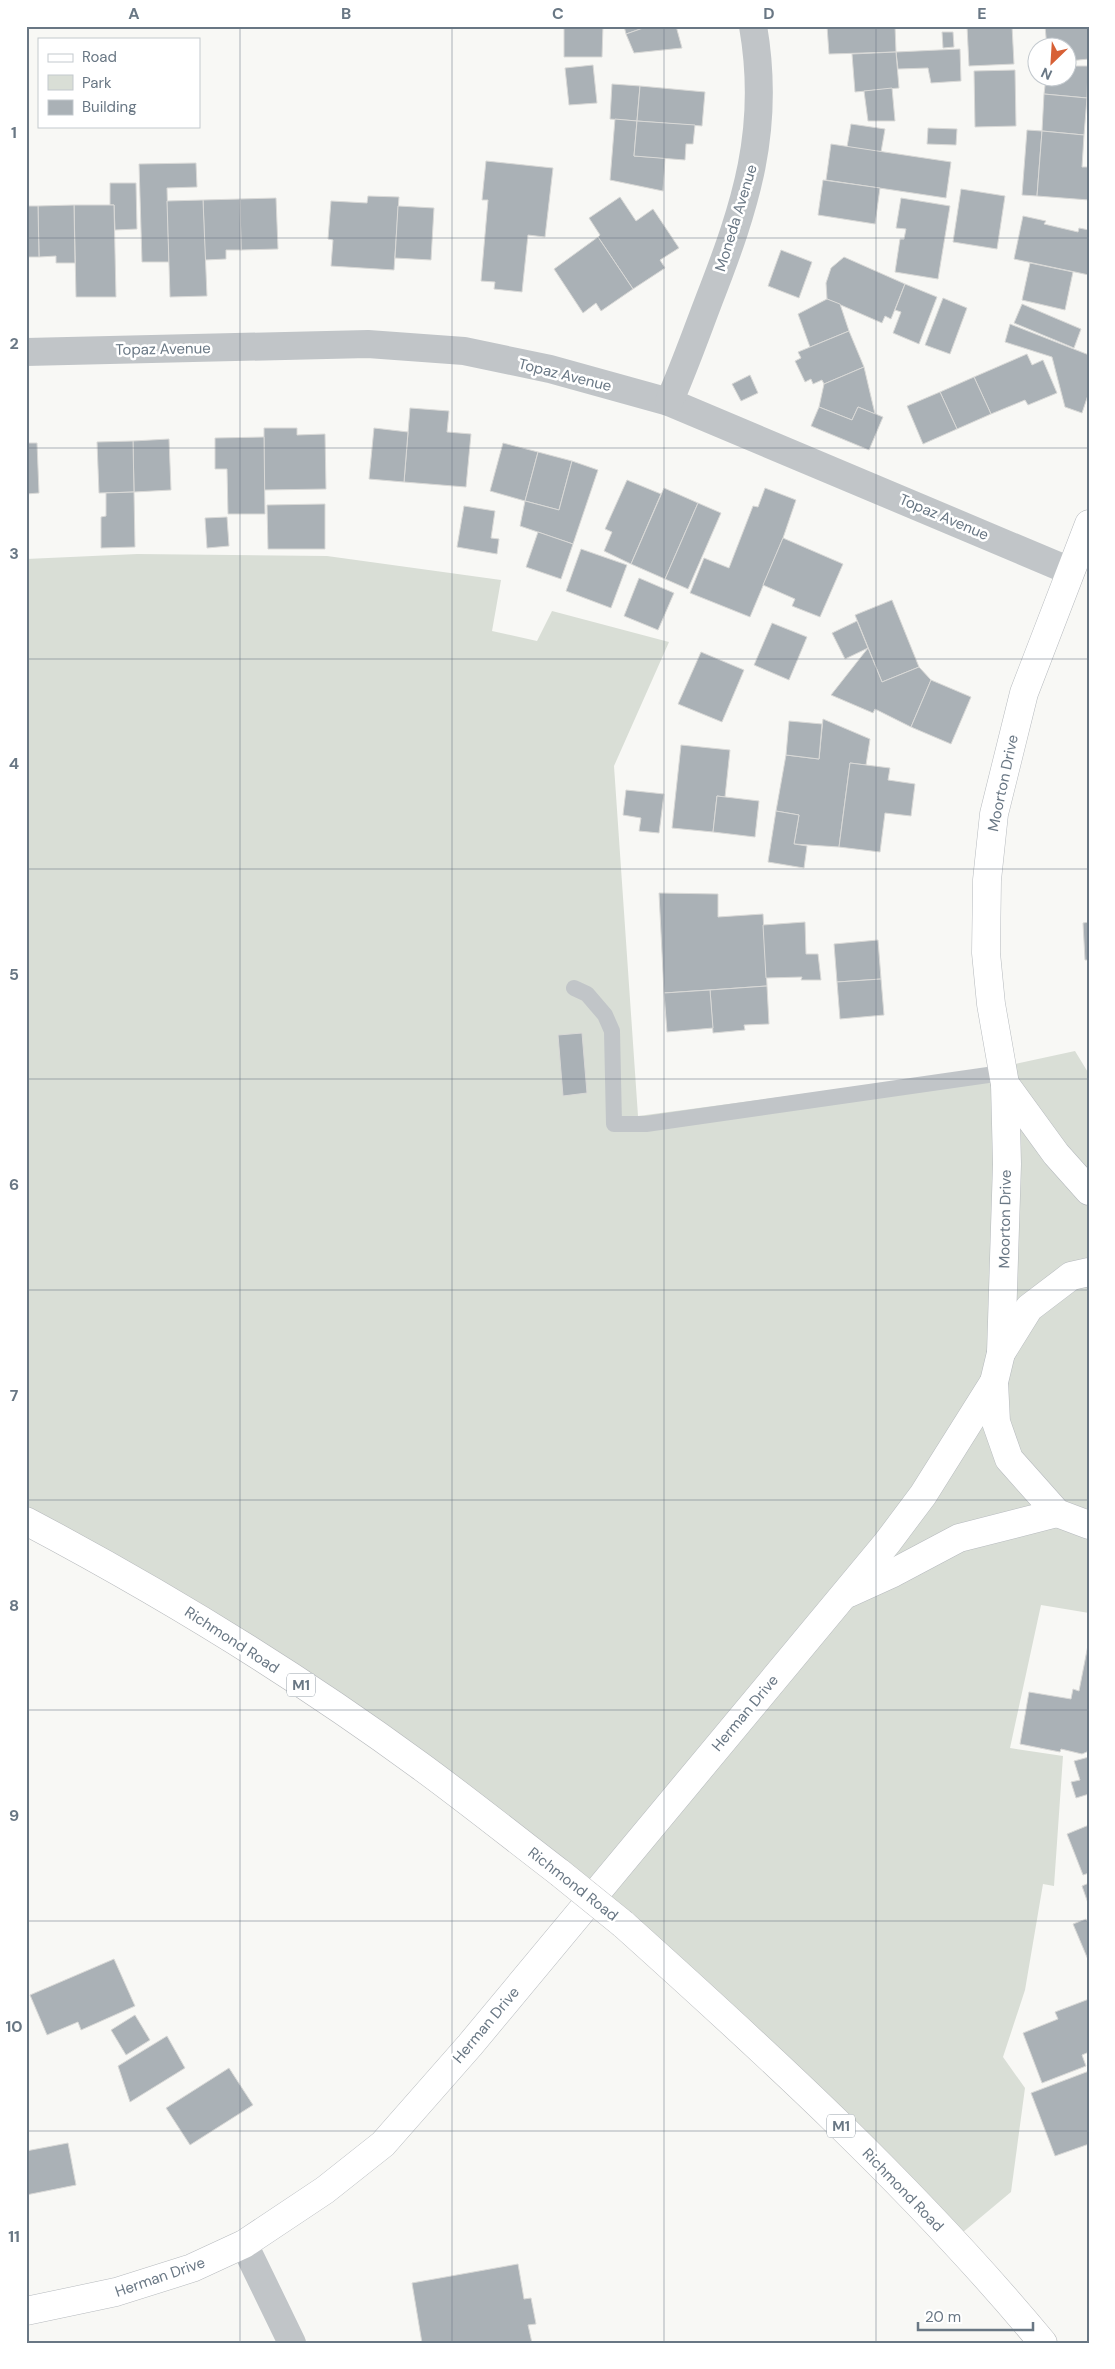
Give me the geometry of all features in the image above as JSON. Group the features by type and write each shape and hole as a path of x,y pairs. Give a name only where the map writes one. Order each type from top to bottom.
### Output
{"main road":[{"name":"Moorton Drive","path":"1001,1353 1007,1164 1004,1079 991,1004 986,953 987,880 994,814 1024,693 1089,524"},
{"name":"Moorton Drive","path":"1004,1079 1056,1154 1089,1191"},
{"path":"1089,1272 1071,1276 1028,1308 1001,1353 994,1382 996,1422 1009,1459 1057,1513 1089,1525"},
{"name":"Herman Drive","path":"26,2310 116,2292 192,2268 244,2244 325,2190 382,2144 470,2045 843,1596 924,1495 994,1382"},
{"name":"Herman Drive","path":"843,1596 893,1573 959,1538 1057,1513"},
{"name":"Richmond Road","path":"26,1521 170,1601 305,1687 418,1764 560,1873 623,1924 761,2048 902,2186 1043,2343"}],"street":[{"name":"Moneda Avenue","path":"669,402 722,268 742,208 753,164 759,107 759,61 753,26"},
{"name":"Topaz Avenue","path":"26,352 368,344 464,351 550,369 669,402 1070,571"},
{"path":"244,2244 292,2343"}],"lane":[{"path":"574,988 587,994 606,1015 612,1031 614,1124 646,1124 1004,1079"}],"green space":[{"path":"137,554 327,556 501,580 492,631 537,641 552,611 669,642 614,766 638,1116 997,1068 1075,1051 1089,1074 1089,1613 1041,1605 1010,1748 1063,1756 1054,1886 1043,1884 1025,1990 1003,2057 1025,2088 1011,2192 956,2238 558,1866 26,1515 26,559"}],"building":[{"path":"564,26 603,26 602,57 564,57"},
{"path":"624,26 649,26 626,34"},
{"path":"649,26 676,26 682,48 634,53 626,34"},
{"path":"827,26 895,26 896,52 829,54"},
{"path":"967,26 1012,26 1014,64 969,66"},
{"path":"1045,26 1089,26 1089,59 1078,60 1078,38 1046,38"},
{"path":"942,32 953,32 954,47 943,48"},
{"path":"960,49 961,81 931,83 928,68 898,69 896,52"},
{"path":"896,52 899,88 855,92 852,54"},
{"path":"593,65 597,103 569,105 565,68"},
{"path":"1078,66 1088,66 1087,98 1044,94 1045,88 1078,88"},
{"path":"1015,70 1016,126 975,127 974,71"},
{"path":"612,84 640,86 637,121 610,119"},
{"path":"640,86 705,92 702,126 637,121"},
{"path":"892,88 895,121 868,121 864,91"},
{"path":"1044,94 1087,98 1084,135 1042,131"},
{"path":"615,119 637,121 634,156 665,158 663,191 610,180"},
{"path":"637,121 695,125 693,144 686,144 685,160 634,156"},
{"path":"851,124 885,129 881,152 847,147"},
{"path":"928,128 957,129 956,145 927,144"},
{"path":"1027,130 1042,131 1037,196 1022,195"},
{"path":"1042,131 1084,135 1082,167 1089,167 1089,200 1037,196"},
{"path":"831,144 951,162 946,198 826,180"},
{"path":"486,161 553,168 545,237 528,235 522,292 494,289 495,282 481,281 488,200 482,200"},
{"path":"196,163 197,187 167,188 169,262 142,262 139,164"},
{"path":"823,180 880,188 875,224 818,215"},
{"path":"110,183 136,183 137,229 115,230 114,205 110,205"},
{"path":"961,189 1005,196 997,249 953,242"},
{"path":"368,196 399,197 394,270 331,266 333,240 328,239 331,201 367,203"},
{"path":"620,197 636,221 653,209 679,248 660,260 665,268 633,289 598,237 600,235 589,218"},
{"path":"276,198 278,249 241,250 240,199"},
{"path":"901,198 950,206 938,279 895,272 900,239 904,239 906,229 896,228"},
{"path":"240,199 241,250 226,250 226,259 205,260 203,200"},
{"path":"203,200 207,296 170,297 167,201"},
{"path":"74,205 114,205 116,297 76,297"},
{"path":"74,205 75,263 56,263 56,256 39,257 38,206"},
{"path":"26,206 38,206 39,257 26,257"},
{"path":"398,206 434,208 431,260 395,258"},
{"path":"1023,216 1046,221 1044,224 1078,232 1079,228 1089,230 1089,275 1014,259"},
{"path":"598,237 633,289 601,311 596,303 583,313 554,269"},
{"path":"781,250 812,262 799,298 768,286"},
{"path":"844,257 905,284 891,319 885,316 882,323 827,299 826,283 831,268"},
{"path":"1030,263 1073,272 1065,310 1022,300"},
{"path":"905,284 937,297 919,344 893,333 901,312 895,310"},
{"path":"943,298 967,308 950,354 925,345"},
{"path":"827,299 840,304 849,331 810,347 798,314"},
{"path":"1022,304 1081,329 1074,348 1014,323"},
{"path":"1010,324 1089,355 1089,392 1082,413 1065,407 1052,357 1005,342"},
{"path":"849,331 864,367 824,384 822,380 813,384 811,379 805,382 795,361 801,358 798,352"},
{"path":"1027,354 1032,365 1043,360 1057,393 1028,405 1025,400 991,414 974,377"},
{"path":"864,367 875,414 858,407 852,420 819,407 824,384"},
{"path":"750,375 758,393 741,401 732,384"},
{"path":"974,377 991,414 957,429 940,392"},
{"path":"940,392 957,429 923,444 907,406"},
{"path":"819,407 852,420 858,407 883,417 869,450 811,426"},
{"path":"410,408 449,411 447,432 471,434 466,487 404,482"},
{"path":"264,428 297,428 297,435 325,434 326,489 264,490"},
{"path":"374,428 408,432 404,482 369,479"},
{"path":"264,437 265,514 228,514 227,469 215,469 215,438"},
{"path":"169,439 171,490 134,492 133,441"},
{"path":"133,441 134,492 99,493 97,442"},
{"path":"26,443 37,443 39,493 26,494"},
{"path":"503,443 538,452 525,501 490,491"},
{"path":"538,452 572,461 559,510 525,501"},
{"path":"572,461 598,470 573,544 520,526 525,501 559,510"},
{"path":"627,480 661,494 631,564 604,551 612,532 605,529"},
{"path":"664,488 698,503 665,579 631,564"},
{"path":"765,488 796,500 783,538 750,617 690,593 704,558 729,568 753,506 758,507"},
{"path":"134,492 135,547 101,548 101,517 106,516 106,493"},
{"path":"698,503 721,513 688,589 665,579"},
{"path":"325,504 325,549 268,549 267,505"},
{"path":"464,506 495,511 491,538 499,539 497,554 457,547"},
{"path":"227,517 229,546 207,548 205,518"},
{"path":"538,532 573,544 561,579 526,567"},
{"path":"783,538 843,564 820,617 792,606 795,599 763,585"},
{"path":"581,549 627,565 611,608 566,591"},
{"path":"639,578 674,593 658,630 624,616"},
{"path":"892,600 919,667 882,682 855,615"},
{"path":"857,621 868,648 845,659 832,633"},
{"path":"772,623 807,637 789,680 754,665"},
{"path":"868,648 882,682 919,667 931,680 911,727 875,709 873,713 831,695"},
{"path":"701,652 744,670 722,722 678,704"},
{"path":"931,680 971,697 951,744 911,727"},
{"path":"823,719 870,739 866,765 850,763 839,847 794,844 799,815 776,811 786,755 819,759"},
{"path":"789,721 822,724 819,759 786,755"},
{"path":"681,745 730,750 725,797 717,796 713,832 672,828"},
{"path":"850,763 890,768 888,780 915,784 911,816 885,813 880,852 839,847"},
{"path":"626,790 664,794 659,833 639,831 641,818 623,815"},
{"path":"717,796 759,801 755,837 713,832"},
{"path":"776,811 799,815 794,844 807,846 804,868 768,862"},
{"path":"659,893 718,894 718,917 763,914 767,986 664,993"},
{"path":"805,922 806,954 818,954 821,980 801,980 802,977 766,978 763,925"},
{"path":"1089,922 1089,960 1085,960 1083,923"},
{"path":"878,940 881,979 837,982 834,944"},
{"path":"881,979 884,1015 840,1019 837,982"},
{"path":"767,986 769,1024 744,1025 745,1030 713,1033 710,990"},
{"path":"710,990 713,1028 667,1032 664,993"},
{"path":"582,1033 587,1093 563,1096 558,1035"},
{"path":"1089,1640 1089,1751 1082,1754 1061,1749 1060,1752 1020,1744 1029,1692 1071,1699 1073,1689 1079,1691"},
{"path":"1089,1757 1089,1794 1076,1798 1071,1782 1080,1780 1074,1761"},
{"path":"1089,1825 1089,1873 1083,1875 1067,1834"},
{"path":"1089,1883 1089,1906 1082,1886"},
{"path":"1086,1919 1089,1924 1089,1962 1073,1924"},
{"path":"114,1959 135,2006 81,2030 78,2022 47,2035 30,1995"},
{"path":"1089,1999 1089,2052 1082,2055 1086,2066 1042,2083 1023,2033 1058,2019 1055,2012"},
{"path":"135,2015 150,2040 126,2055 111,2030"},
{"path":"167,2036 185,2068 130,2102 118,2066"},
{"path":"229,2068 253,2105 190,2145 166,2108"},
{"path":"1089,2071 1089,2144 1055,2156 1031,2093"},
{"path":"68,2143 76,2185 26,2195 26,2151"},
{"path":"518,2264 524,2299 531,2298 536,2324 528,2325 532,2343 422,2343 412,2283"}]}
